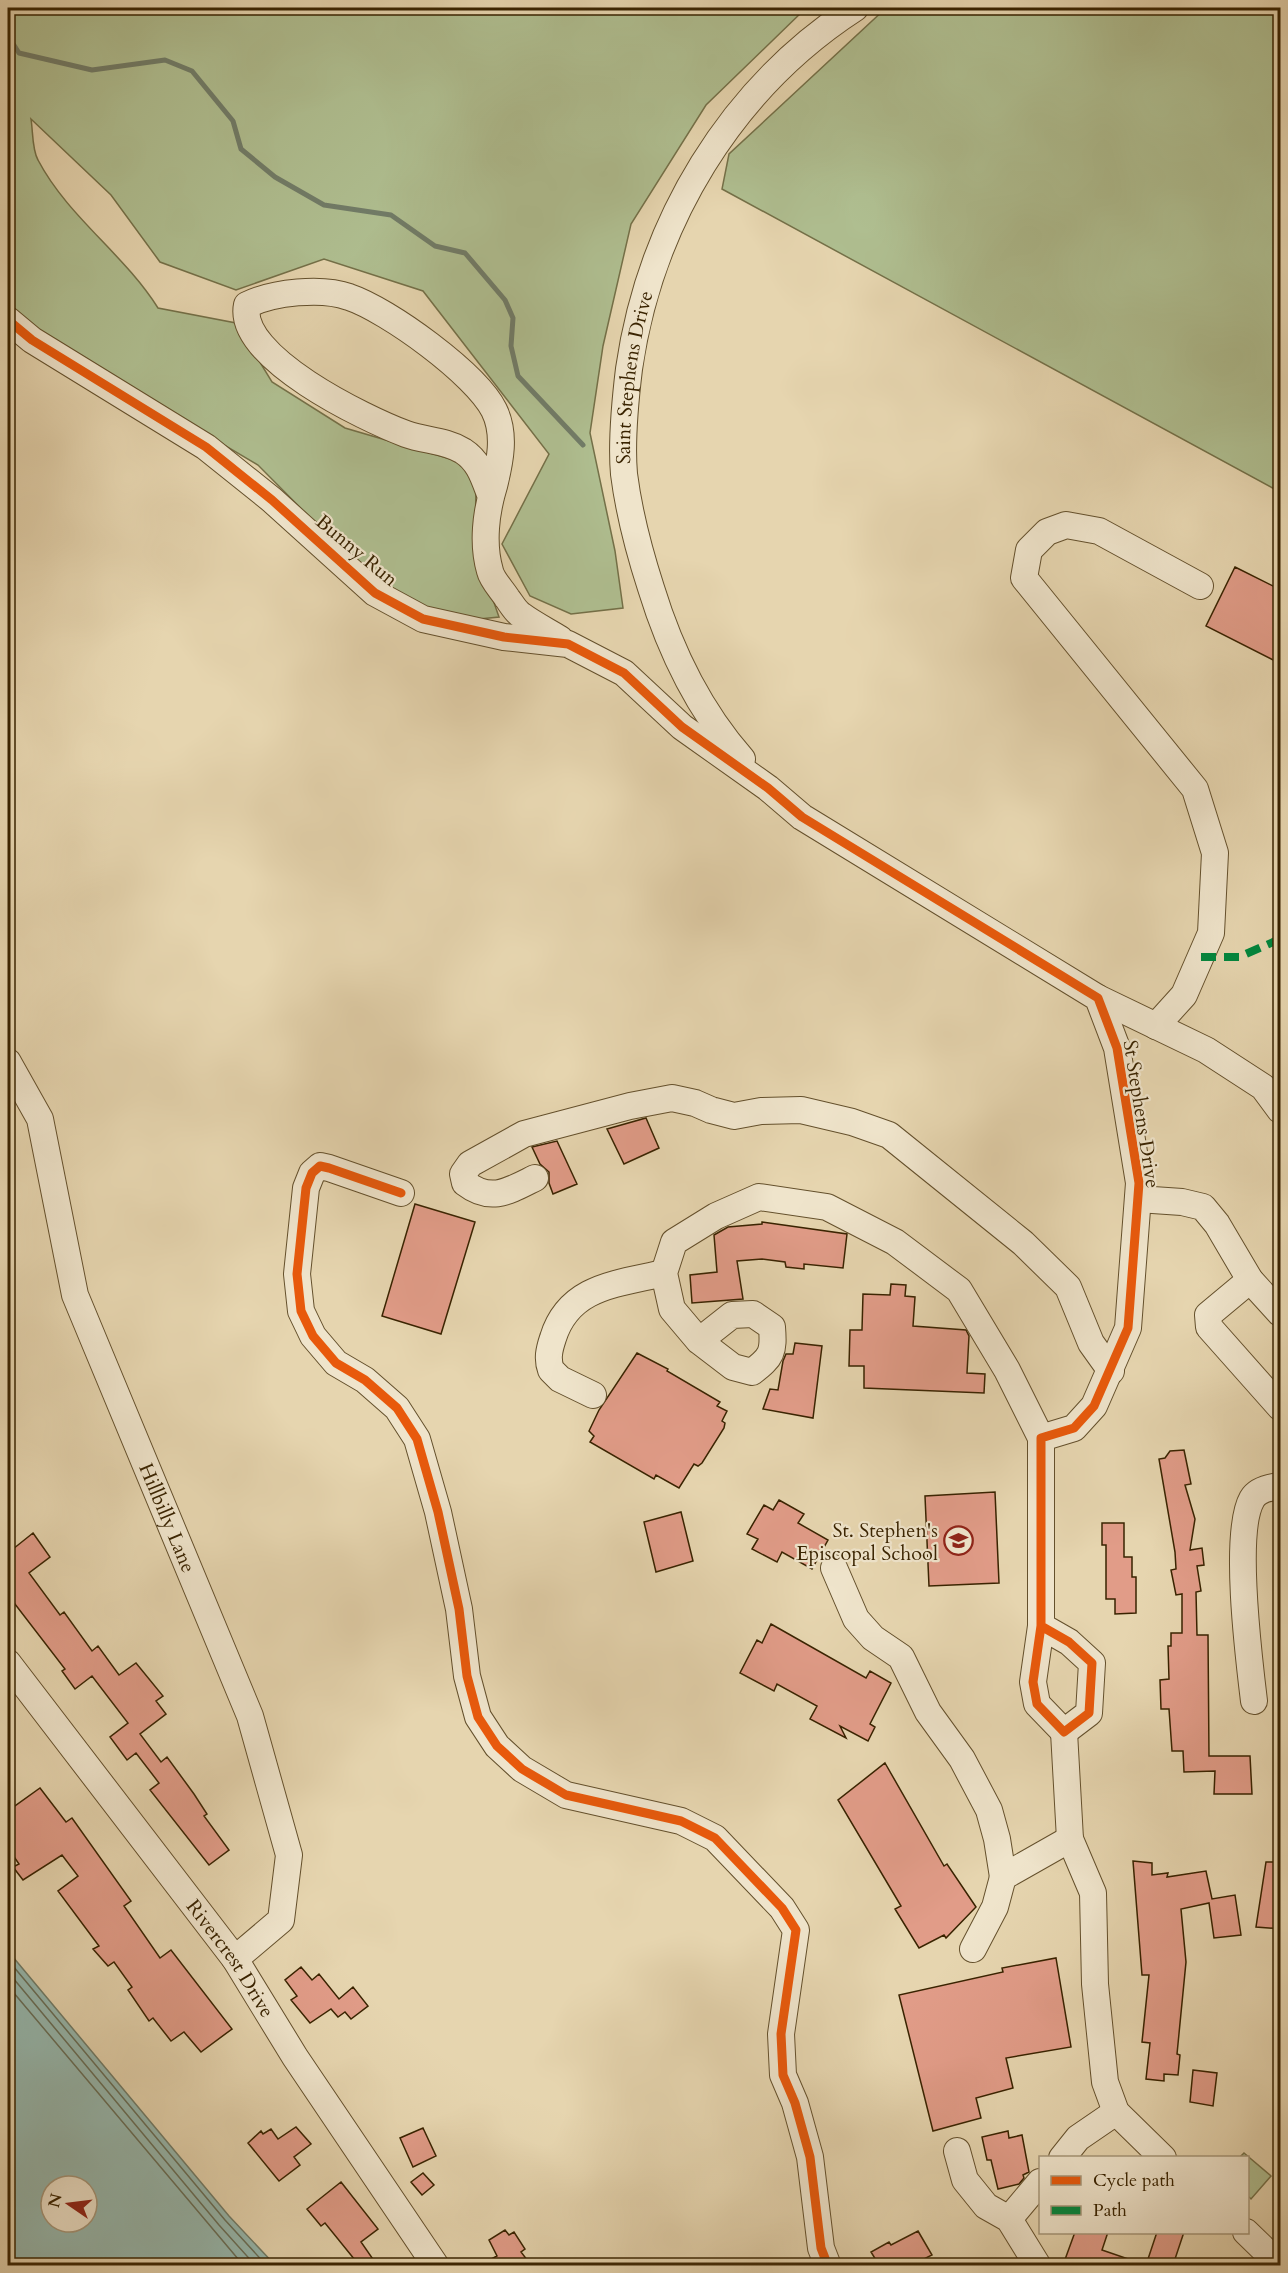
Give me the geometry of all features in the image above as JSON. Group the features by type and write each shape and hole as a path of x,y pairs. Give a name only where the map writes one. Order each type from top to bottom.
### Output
{"street":[{"name":"Saint Stephens Drive","path":"768,788 728,743 706,710 665,635 638,547 624,472 626,396 635,331 656,257 684,196 731,120 783,64 825,27 855,8"},
{"path":"491,496 480,466 464,451 446,442 408,434 294,376 261,344 245,314 247,305 261,298 305,292 348,296 385,314 441,355 474,385 495,411 501,435 500,465 491,496 486,531 490,573 519,614 568,644"},
{"name":"Bunny Run","path":"8,320 32,340 206,447 272,500 375,593 423,619 504,637 568,644 624,673 682,727 768,788"},
{"path":"1156,1026 1184,995 1211,933 1215,853 1195,789 1024,578 1029,550 1047,532 1066,525 1099,531 1200,586"},
{"path":"768,788 802,817 1098,998 1206,1050 1263,1087 1281,1110"},
{"name":"St Stephens Drive","path":"1041,1437 1074,1428 1094,1406 1128,1328 1140,1183 1117,1048 1098,998"},
{"name":"Hillbilly Lane","path":"8,1062 40,1119 75,1295 250,1716 289,1855 281,1920 236,1959"},
{"path":"535,1178 502,1195 493,1196 474,1190 465,1183 463,1174 470,1164 524,1134 630,1106 672,1098 695,1102 711,1110 734,1116 761,1111 801,1110 852,1122 889,1135 1023,1243 1068,1287 1091,1344 1111,1371"},
{"path":"401,1193 329,1168 320,1166 312,1173 306,1188 297,1274 301,1311 314,1336 336,1363 365,1380 397,1408 417,1439 438,1512 459,1609 467,1676 478,1717 497,1746 522,1769 566,1795 681,1821 715,1838 782,1908 796,1930 781,2034 783,2075 795,2103 810,2157 821,2248 828,2265"},
{"path":"699,1341 672,1309 663,1273 674,1242 716,1216 759,1197 827,1207 895,1242 959,1290 1007,1370 1041,1437 1041,1626 1033,1682 1037,1704 1064,1732 1070,1839 1094,1893 1095,1984 1105,2082 1116,2112 1163,2156"},
{"path":"1138,1199 1182,1202 1203,1207 1217,1224 1250,1280 1281,1313"},
{"path":"592,1395 560,1379 551,1370 549,1352 557,1324 568,1308 588,1293 663,1273"},
{"path":"1250,1280 1208,1315 1209,1327 1281,1407"},
{"path":"1254,1701 1246,1627 1246,1518 1253,1497 1269,1487 1281,1486"},
{"path":"834,1568 856,1619 873,1638 901,1657 928,1712 962,1759 988,1810 997,1839 1003,1877 995,1907 973,1949"},
{"path":"1041,1626 1069,1642 1092,1663 1089,1713 1064,1732"},
{"name":"Rivercrest Drive","path":"8,1663 236,1959 295,2057 436,2265"},
{"path":"1003,1877 1070,1839"},
{"path":"1063,2156 1078,2138 1116,2112"},
{"path":"957,2151 965,2180 986,2206 1009,2219 1038,2265"},
{"path":"1009,2219 1039,2184"},
{"path":"1248,2234 1281,2265"}],"green space":[{"path":"8,8 806,8 706,105 631,224 603,346 590,433 615,551 623,608 571,614 530,596 502,544 549,454 423,291 324,259 236,290 160,262 111,195 31,119 36,156 50,181 80,218 129,270 158,308 236,323 272,382 345,428 464,463 476,486 475,548 499,617 479,619 420,609 351,559 258,465 35,333 8,308"},
{"path":"886,8 1280,8 1280,492 722,189 729,154"},
{"path":"1249,2157 1271,2176 1251,2199 1249,2197"}],"water":[{"path":"8,1951 229,2216 275,2265 8,2265"}],"building":[{"path":"1235,567 1281,590 1281,664 1206,626"},
{"path":"646,1118 659,1148 624,1164 607,1129"},
{"path":"557,1141 577,1184 553,1194 549,1183 549,1172 540,1164 532,1147"},
{"path":"415,1204 475,1222 441,1334 382,1316"},
{"path":"762,1222 847,1234 843,1268 804,1264 804,1269 786,1267 785,1262 762,1259 737,1261 743,1299 692,1303 690,1275 717,1272 714,1235 728,1227 762,1224"},
{"path":"891,1284 906,1285 905,1296 915,1297 913,1326 966,1330 969,1336 967,1373 985,1374 984,1393 864,1388 864,1366 849,1366 850,1330 862,1330 863,1294 890,1295"},
{"path":"795,1343 822,1346 813,1418 763,1409 770,1389 778,1390 783,1361 786,1354 793,1354"},
{"path":"637,1353 668,1369 667,1371 720,1402 717,1406 727,1411 722,1421 725,1423 724,1428 702,1463 698,1466 694,1464 679,1488 656,1475 654,1479 590,1442 594,1436 589,1431 599,1410"},
{"path":"1184,1450 1191,1484 1185,1485 1195,1519 1190,1550 1202,1548 1204,1565 1197,1566 1201,1591 1196,1592 1197,1635 1208,1635 1209,1756 1250,1756 1252,1794 1214,1794 1215,1771 1184,1772 1183,1751 1172,1751 1169,1709 1161,1709 1160,1680 1169,1679 1168,1646 1171,1646 1171,1633 1182,1633 1182,1594 1176,1595 1171,1570 1176,1569 1175,1552 1159,1459 1165,1458 1170,1451"},
{"path":"995,1492 999,1583 929,1586 925,1496"},
{"path":"779,1500 804,1514 798,1523 828,1540 812,1569 782,1552 777,1562 752,1549 758,1539 747,1534 764,1505 773,1510"},
{"path":"681,1512 693,1561 656,1572 644,1522"},
{"path":"1102,1523 1124,1523 1124,1557 1132,1557 1132,1577 1136,1577 1136,1613 1115,1614 1115,1599 1106,1599 1106,1545 1102,1545"},
{"path":"33,1533 50,1557 29,1573 60,1615 64,1612 92,1651 98,1646 119,1675 136,1663 163,1696 156,1701 166,1714 140,1734 161,1762 167,1757 207,1814 204,1816 229,1850 209,1865 150,1790 159,1783 136,1753 127,1760 110,1737 128,1723 92,1676 75,1689 62,1671 65,1669 8,1595 8,1553"},
{"path":"771,1624 866,1678 870,1671 891,1683 870,1724 875,1727 868,1741 840,1726 846,1738 810,1719 817,1706 777,1684 774,1691 740,1673 757,1640 762,1643"},
{"path":"885,1763 944,1866 947,1864 976,1907 946,1938 944,1935 919,1948 895,1909 901,1906 838,1800"},
{"path":"40,1788 66,1822 72,1818 131,1901 124,1906 160,1958 171,1950 232,2029 201,2052 184,2032 171,2041 153,2018 149,2021 128,1990 132,1987 114,1962 108,1966 93,1949 99,1946 58,1891 78,1876 62,1855 23,1880 13,1867 19,1864 8,1848 8,1811"},
{"path":"1133,1861 1152,1863 1152,1875 1168,1873 1167,1877 1206,1871 1212,1899 1235,1895 1241,1935 1214,1938 1209,1903 1181,1909 1186,1962 1177,2054 1180,2055 1178,2075 1164,2074 1164,2081 1146,2079 1150,2043 1142,2042 1149,1975 1142,1975"},
{"path":"1266,1862 1281,1862 1281,1929 1256,1927"},
{"path":"1056,1958 1071,2047 1006,2058 1013,2088 976,2098 981,2118 933,2131 899,1995 1003,1972 1002,1968"},
{"path":"301,1967 312,1980 319,1974 339,1999 353,1987 368,2006 351,2019 345,2012 338,2017 331,2009 310,2023 291,2000 297,1996 285,1980"},
{"path":"1193,2070 1217,2073 1213,2106 1190,2102"},
{"path":"296,2127 311,2144 294,2157 300,2165 279,2181 248,2143 261,2131 263,2134 271,2129 278,2139"},
{"path":"423,2128 436,2156 413,2167 400,2138"},
{"path":"1008,2131 1009,2138 1022,2135 1029,2172 1023,2175 1024,2178 1019,2184 998,2189 991,2160 987,2160 982,2137"},
{"path":"423,2173 434,2185 422,2195 411,2182"},
{"path":"341,2182 378,2229 361,2242 377,2265 359,2265 325,2223 321,2226 307,2209"},
{"path":"505,2230 509,2235 514,2232 525,2249 521,2252 531,2265 480,2265 497,2256 489,2240"},
{"path":"918,2231 932,2255 912,2265 879,2265 871,2252"},
{"path":"1074,2234 1107,2234 1102,2250 1140,2263 1140,2265 1063,2265"},
{"path":"1156,2234 1183,2234 1173,2265 1146,2265"}],"waterway":[{"path":"8,36 19,53 92,70 165,60 192,71 233,121 241,149 275,177 324,205 391,215 435,246 465,253 505,300 513,318 511,346 518,376 583,445"}],"marked path":[{"path":"1201,957 1239,957 1280,939"}],"cycle path":[{"path":"8,320 32,340 206,447 272,500 375,593 423,619 504,637 568,644 624,673 682,727 768,788 802,817 1098,998 1117,1048 1139,1183 1128,1328 1094,1406 1074,1428 1041,1438 1041,1626 1033,1682 1037,1704 1064,1732 1089,1713 1092,1663 1069,1642 1041,1626"},
{"path":"401,1193 329,1168 320,1166 312,1173 306,1188 297,1274 301,1311 313,1336 336,1363 365,1380 397,1408 417,1439 438,1512 459,1609 467,1676 478,1717 497,1746 522,1769 566,1795 681,1821 715,1838 782,1908 796,1930 781,2034 783,2075 795,2103 810,2157 821,2248 828,2266"}],"place":[{"name":"St. Stephen's Episcopal School","path":"959,1541"}]}
